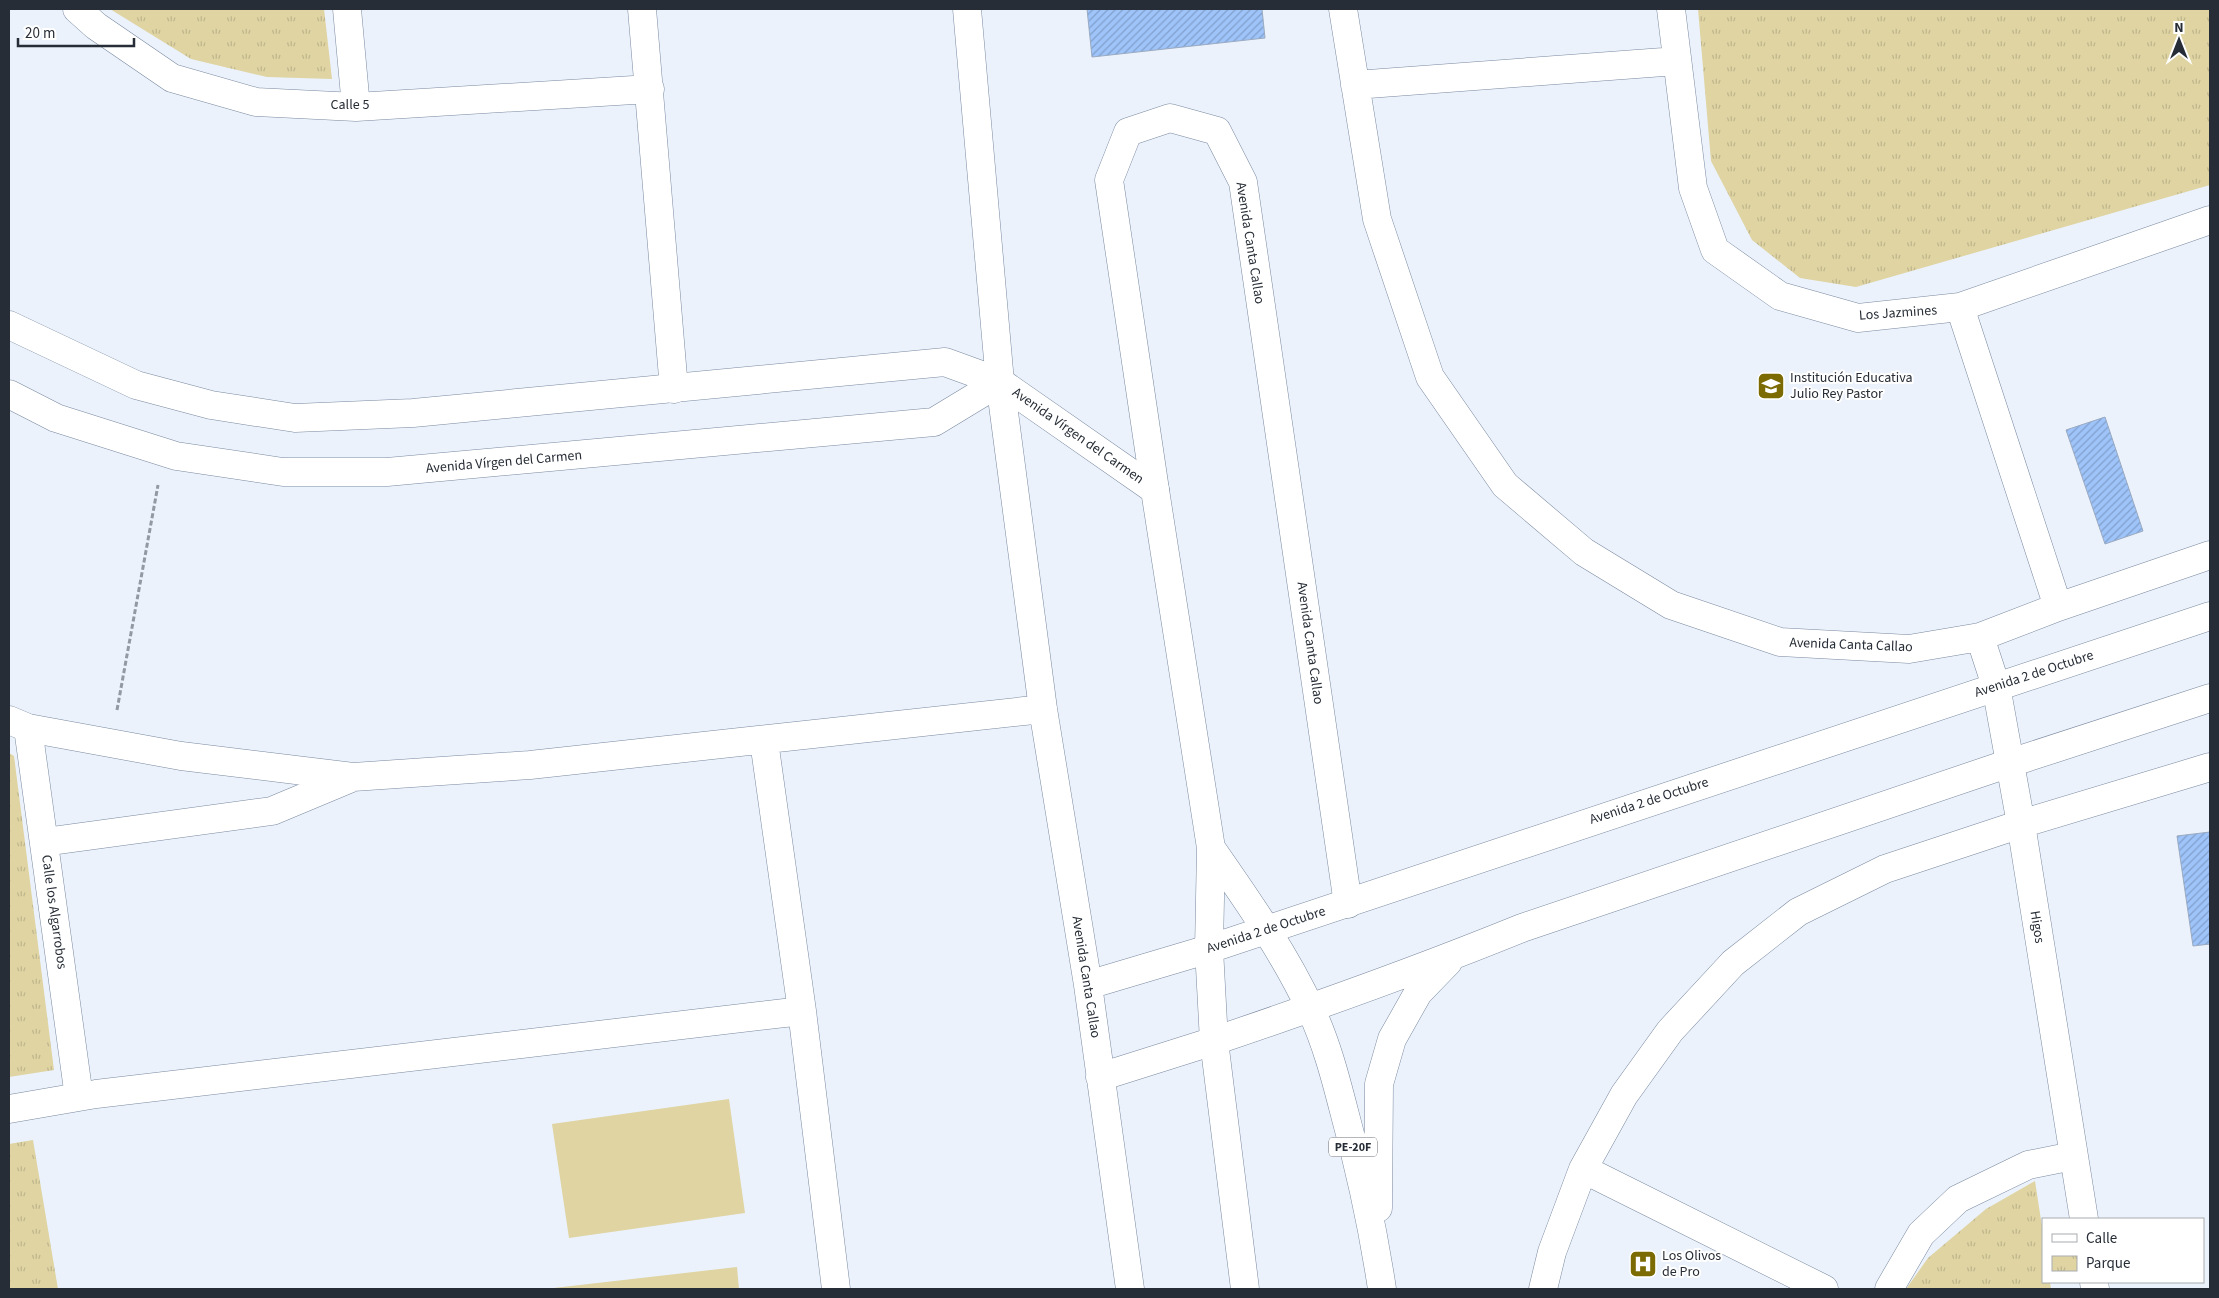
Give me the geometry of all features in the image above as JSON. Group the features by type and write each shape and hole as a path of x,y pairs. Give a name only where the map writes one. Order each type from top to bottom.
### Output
{"street":[{"name":"Calle 5","path":"77,9 96,26 172,78 256,102 356,107 650,88"},
{"path":"347,9 356,107"},
{"path":"642,9 674,389"},
{"name":"Avenida Canta Callao","path":"968,9 1000,382 1042,709 1088,985 1130,1289"},
{"name":"Avenida Canta Callao","path":"1343,9 1377,219 1430,377 1505,485 1584,552 1671,605 1780,642 1909,649 1980,637 2058,607"},
{"name":"Los Jazmines","path":"1670,9 1693,188 1715,250 1780,296 1858,318 1960,308 2210,220"},
{"path":"1355,85 1677,61"},
{"name":"Avenida Canta Callao","path":"1245,1289 1214,1040 1208,949 1211,848 1109,180 1128,132 1170,118 1217,131 1243,182 1348,904"},
{"path":"1960,308 2058,607 2210,555"},
{"name":"Avenida Vírgen del Carmen","path":"9,325 136,385 211,405 295,418 413,413 945,362 1000,382 1155,490"},
{"name":"Avenida Vírgen del Carmen","path":"9,394 56,418 176,456 283,472 387,472 934,422 1000,382"},
{"name":"Avenida 2 de Octubre","path":"1088,985 1348,904 1453,866 2210,616"},
{"name":"Higos","path":"1980,637 1996,686 2021,824 2084,1218"},
{"path":"1100,1077 1310,1009 1522,928 2210,698"},
{"path":"18,724 181,756 353,777 530,765 764,741 1042,709"},
{"name":"Calle los Algarrobos","path":"18,724 44,842 79,1097"},
{"path":"764,741 802,1011 836,1289"},
{"path":"1543,1289 1552,1252 1583,1169 1624,1096 1670,1031 1740,957 1798,912 1885,869 2021,824 2210,767"},
{"path":"44,842 272,811 353,777"},
{"name":"Avenida Canta Callao","path":"1211,848 1268,930 1310,1009 1324,1040 1352,1139 1377,1254 1382,1289"},
{"path":"1377,1254 1379,1084 1392,1039 1418,993 1455,955"},
{"path":"9,1109 79,1097 802,1011"},
{"path":"1889,1289 1922,1234 1958,1200 2028,1165 2074,1156"},
{"path":"1583,1169 1824,1289"}],"path":[{"path":"112,743 164,452"}],"green space":[{"path":"110,9 324,9 332,79 267,77 191,59"},
{"path":"1698,9 2210,9 2210,185 1856,287 1800,278 1752,240 1711,161"},
{"path":"9,753 14,756 54,1070 9,1077"},
{"path":"729,1099 745,1213 569,1238 552,1124"},
{"path":"33,1140 58,1289 9,1289 9,1144"},
{"path":"2035,1181 2042,1226 2042,1283 2050,1283 2051,1289 1906,1289 1928,1258 1986,1209"},
{"path":"737,1267 739,1289 545,1289"}],"building":[{"path":"1087,9 1262,9 1265,38 1092,57"},
{"path":"2105,417 2143,531 2105,544 2066,430"},
{"path":"2210,832 2210,944 2193,946 2177,836"}],"place":[{"name":"Institución Educativa Julio Rey Pastor","path":"1771,386"},
{"name":"Los Olivos de Pro","path":"1643,1264"}]}
